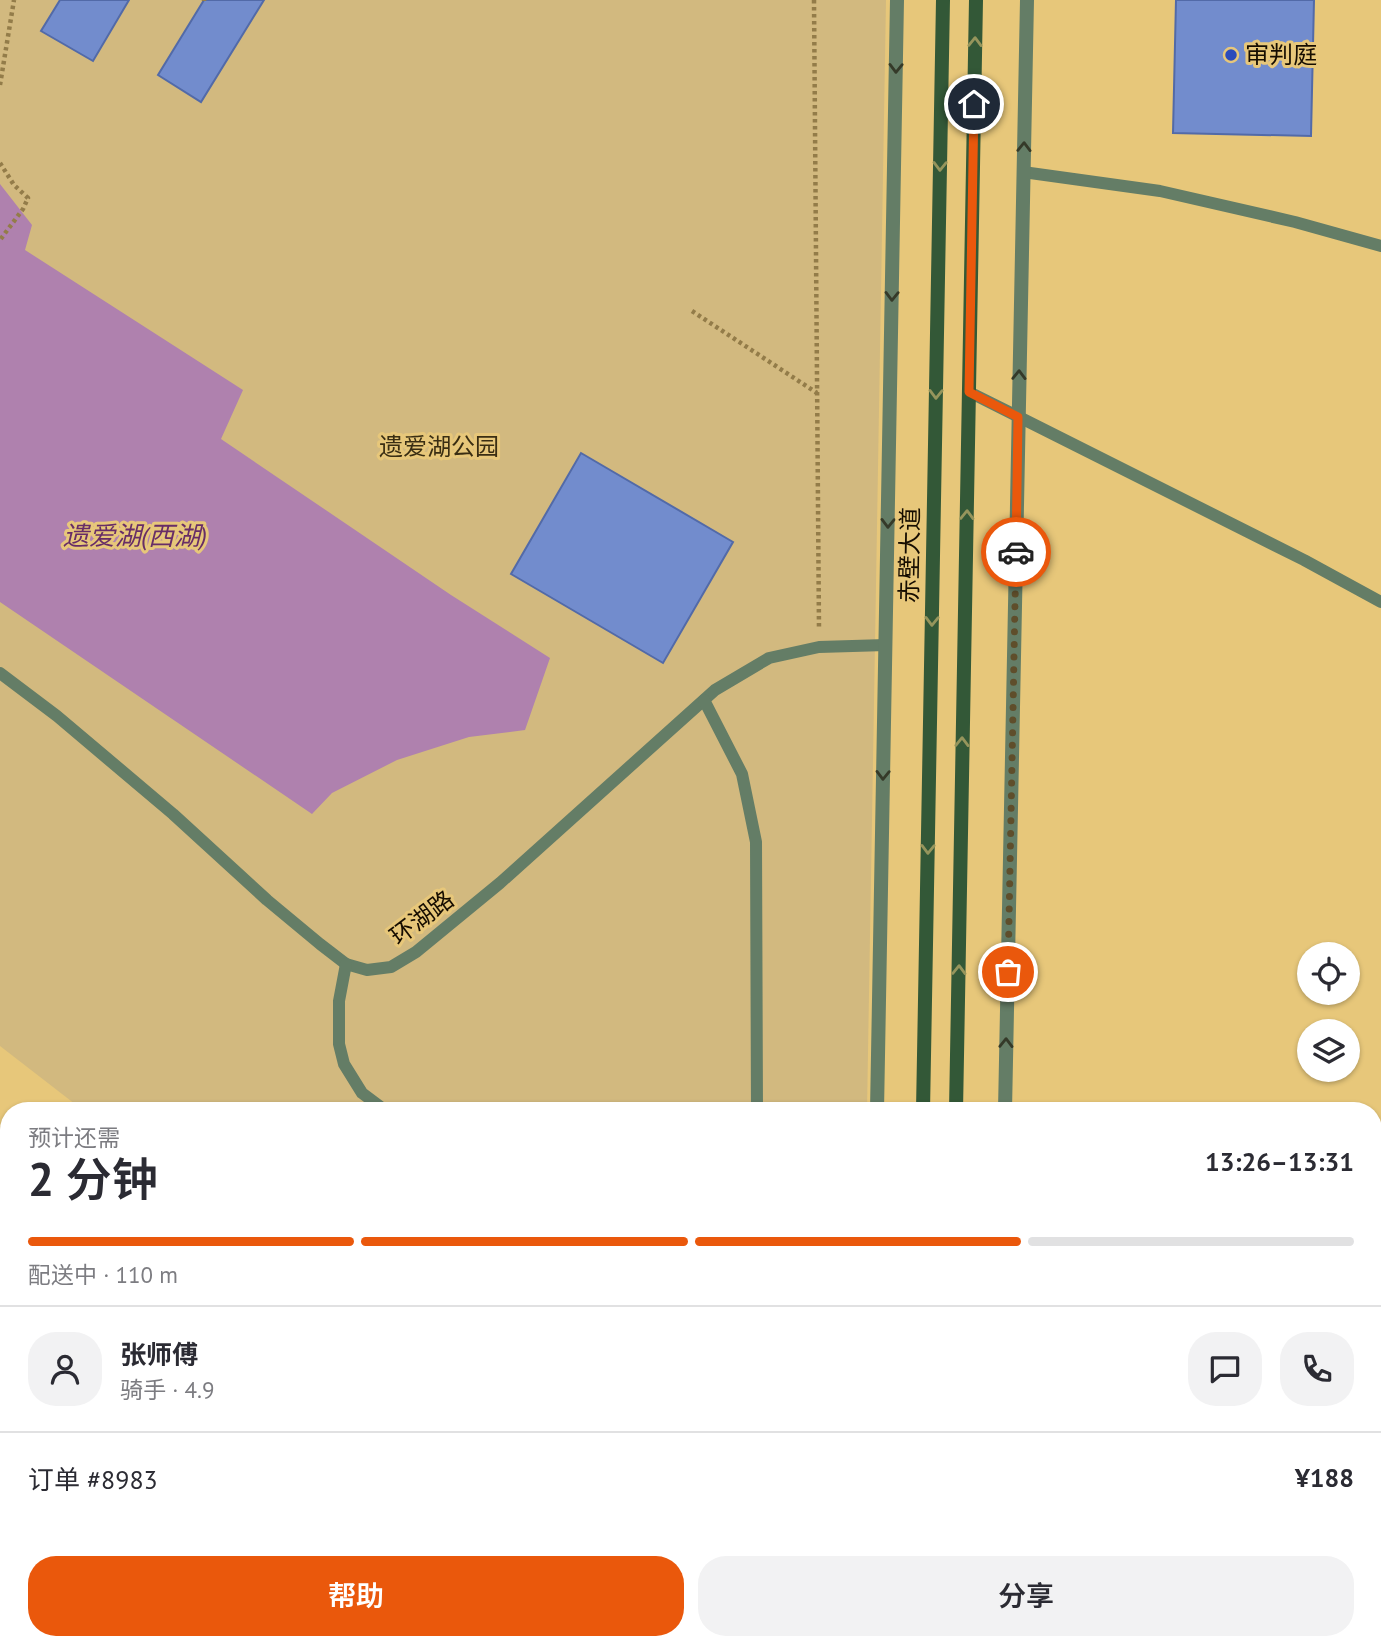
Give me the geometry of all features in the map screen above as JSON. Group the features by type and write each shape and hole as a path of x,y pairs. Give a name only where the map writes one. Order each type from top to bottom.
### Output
{"main road":[{"name":"赤壁大道","path":"923,1102 943,0"},
{"path":"956,1102 976,0"}],"street":[{"path":"877,1102 897,0"},
{"path":"1005,1102 1027,0"}],"lane":[{"path":"1023,172 1160,191 1295,222 1381,246"},
{"path":"969,392 1304,560 1381,602"},
{"name":"环湖路","path":"346,964 367,970 391,967 416,952 500,883 715,690 769,659 819,647 886,645"},
{"path":"0,673 68,724 173,814 267,900 346,964 339,1001 339,1044 344,1064 362,1093 374,1102"},
{"path":"704,700 742,774 756,842 757,1102"}],"path":[{"path":"0,85 14,0"},
{"path":"814,0 819,647"},
{"path":"0,163 14,185 28,198 0,240"},
{"path":"692,312 817,393"}],"green space":[{"name":"遗爱湖公园","path":"0,0 886,0 867,1102 72,1102 0,1046"}],"water":[{"name":"遗爱湖(西湖)","path":"0,184 32,225 25,250 243,390 221,439 451,595 550,658 525,730 469,737 397,760 332,793 312,814 0,602"}],"building":[{"path":"60,0 129,0 93,61 41,31"},
{"path":"204,0 264,0 201,102 158,75"},
{"path":"1176,0 1314,0 1311,136 1173,133"},
{"path":"581,453 733,542 663,663 511,574"}],"way so far":[{"path":"1008,972 1016,552"}],"place":[{"name":"审判庭","path":"1231,55"}],"route":[{"path":"974,104 969,392 1018,417 1016,552"}]}
